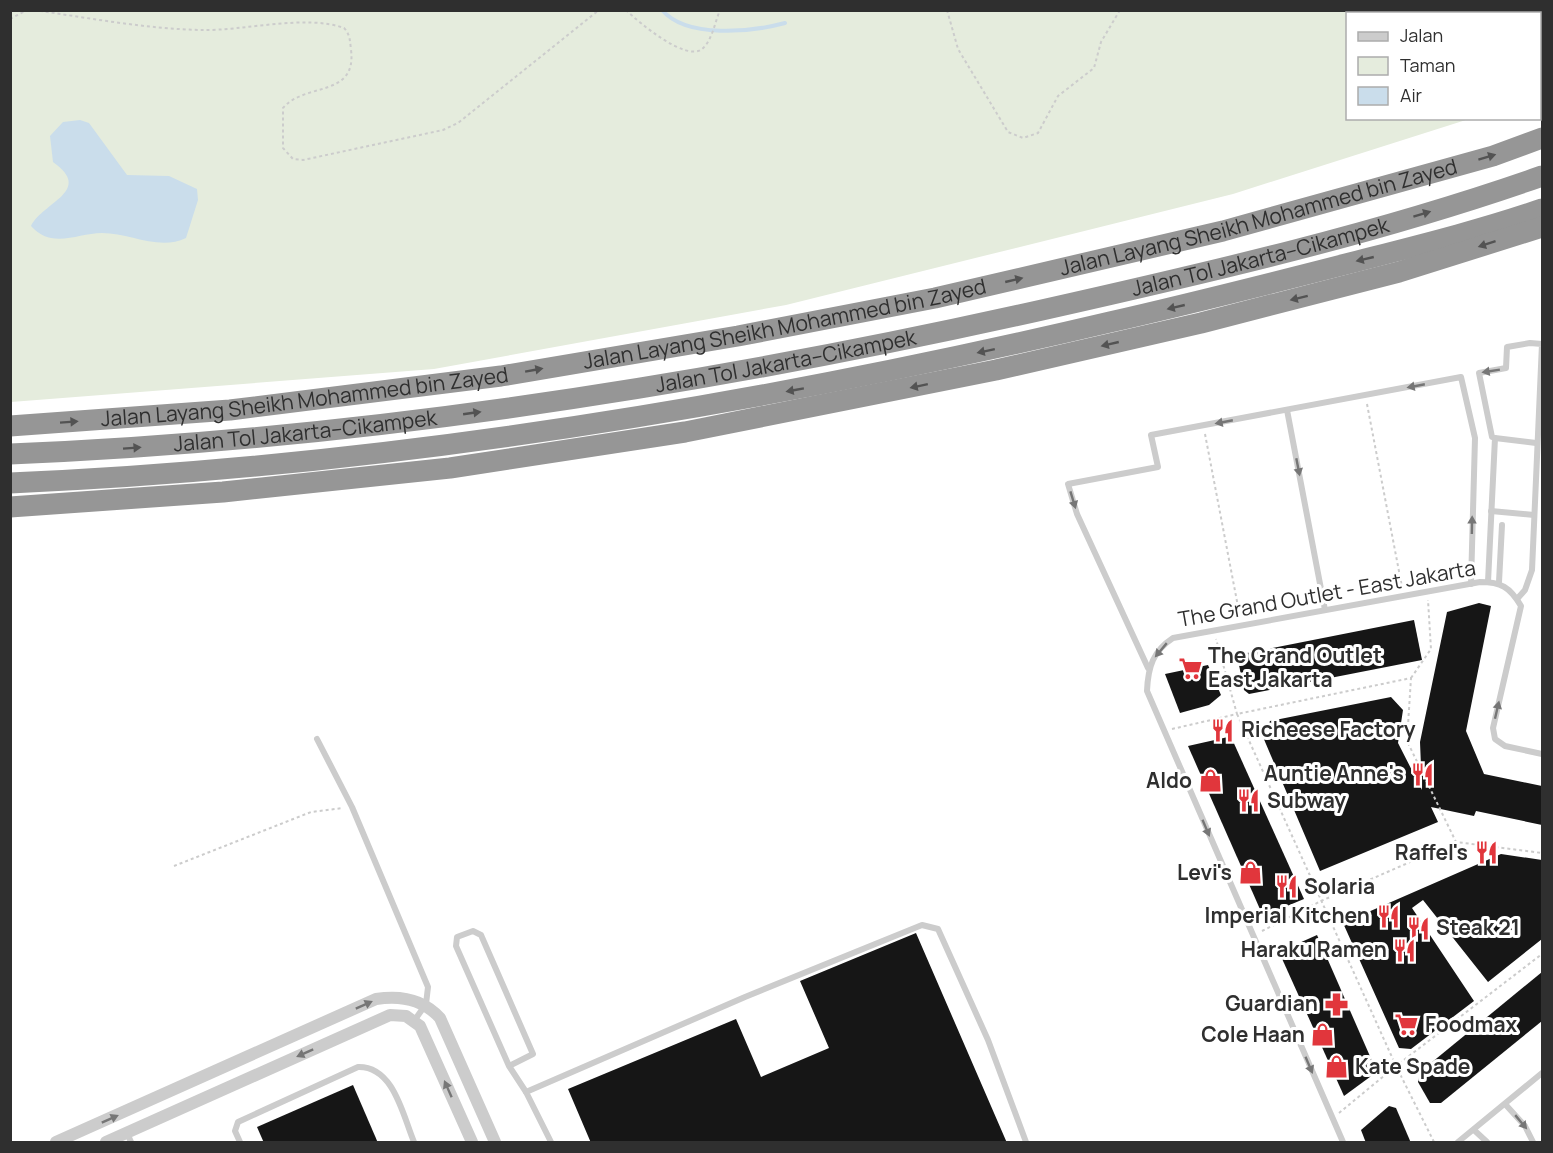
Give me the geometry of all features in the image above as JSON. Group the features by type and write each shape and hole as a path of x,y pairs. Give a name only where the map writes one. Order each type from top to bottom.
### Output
{"highway":[{"name":"Jalan Layang Sheikh Mohammed bin Zayed","path":"10,426 254,407 501,376 738,336 934,298 1223,231 1493,156 1542,138"},
{"name":"Jalan Tol Jakarta–Cikampek","path":"10,454 212,443 321,433 562,401 808,360 1174,280 1370,230 1542,176"},
{"name":"Jalan Tol Jakarta–Cikampek","path":"10,483 250,468 371,456 710,406 871,376 1185,305 1423,246 1542,209"},
{"path":"10,507 223,492 450,468 685,432 984,372 1201,323 1399,272 1542,227"}],"street":[{"path":"56,1143 376,999 398,997 426,1004 440,1018 495,1143"},
{"path":"106,1143 129,1138 390,1015 406,1016 420,1026 472,1143"}],"lane":[{"path":"1536,443 1492,437 1479,372 1506,368 1507,347 1530,343 1542,344 1532,570 1526,590 1517,599 1521,606 1493,728 1495,739 1505,746 1542,754"},
{"path":"1343,1143 1147,691 1148,668 1077,513 1068,484 1158,467 1151,435 1461,377 1475,438 1471,584"},
{"path":"1287,410 1325,610"},
{"path":"1488,582 1495,438"},
{"path":"1491,511 1534,516"},
{"path":"1500,582 1502,525"},
{"name":"The Grand Outlet - East Jakarta","path":"1148,668 1161,646 1173,638 1214,630 1488,582 1500,582 1513,592 1517,599"},
{"path":"317,739 352,807 428,987 426,1004 414,1021"},
{"path":"526,1092 755,992 922,925 938,929 951,954 988,1040 1026,1143"},
{"path":"509,1065 533,1054 482,934 473,931 458,937 456,946 509,1065 526,1092 551,1143"},
{"path":"240,1143 235,1131 238,1122 358,1067 366,1067 388,1080 414,1143"},
{"path":"1458,1143 1542,1073"},
{"path":"1505,1104 1525,1126 1533,1143"},
{"path":"1473,1130 1487,1143"}],"path":[{"path":"10,19 27,10"},
{"path":"34,10 203,30 290,24 319,24 344,28 350,37 352,57 348,71 342,80 335,85 301,94 283,108 283,148 292,159 303,160 443,130 458,123 599,10"},
{"path":"626,10 641,26 686,50 700,51 711,36 719,11"},
{"path":"947,10 958,50 1008,132 1023,138 1038,133 1058,96 1094,68 1103,39 1120,10"},
{"path":"1365,395 1404,596"},
{"path":"1204,426 1242,626"},
{"path":"1428,591 1431,649 1411,678 1407,741 1456,842"},
{"path":"1214,630 1237,714 1396,1066 1434,1143"},
{"path":"1164,731 1411,678"},
{"path":"174,866 311,812 352,807"},
{"path":"1253,936 1321,900 1456,842 1542,853"},
{"path":"1333,1119 1396,1066 1542,954"}],"green space":[{"path":"11,11 1542,11 1541,96 1541,12 1346,12 1346,120 1466,120 1233,194 786,305 434,369 11,402"}],"water":[{"path":"80,120 89,123 127,175 169,176 197,189 198,200 186,238 165,243 102,233 57,239 42,235 31,226 62,196 69,181 64,172 53,162 50,136 63,122"}],"building":[{"path":"1479,603 1491,606 1466,731 1484,774 1542,786 1542,825 1476,811 1474,816 1431,807 1438,822 1320,871 1263,737 1270,721 1391,697 1403,710 1398,743 1422,790 1420,742 1447,612"},
{"path":"1414,620 1422,660 1249,694 1244,690 1237,655"},
{"path":"1208,665 1221,695 1209,705 1180,713 1165,674"},
{"path":"1228,737 1232,739 1304,899 1263,916 1188,746"},
{"path":"1501,854 1542,860 1542,939 1488,982 1423,900 1412,908 1474,1001 1411,1049 1399,1048 1343,923"},
{"path":"916,933 1007,1143 591,1143 568,1089 736,1019 761,1077 829,1048 800,981"},
{"path":"1317,935 1376,1070 1374,1074 1344,1096 1279,952"},
{"path":"1542,972 1542,1021 1441,1103 1430,1103 1418,1082 1420,1072"},
{"path":"353,1085 378,1143 264,1143 257,1127"},
{"path":"1389,1106 1396,1108 1411,1143 1366,1143 1361,1130"}],"waterway":[{"path":"662,10 687,26 720,31 755,29 785,23"}],"place":[{"name":"The Grand Outlet East Jakarta","path":"1190,668"},
{"name":"Richeese Factory","path":"1223,730"},
{"name":"Auntie Anne's","path":"1422,774"},
{"name":"Aldo","path":"1210,781"},
{"name":"Subway","path":"1249,801"},
{"name":"Raffel's","path":"1486,853"},
{"name":"Levi's","path":"1250,873"},
{"name":"Solaria","path":"1286,887"},
{"name":"Imperial Kitchen","path":"1388,916"},
{"name":"Steak 21","path":"1418,928"},
{"name":"Haraku Ramen","path":"1405,950"},
{"name":"Guardian","path":"1336,1004"},
{"name":"Foodmax","path":"1407,1025"},
{"name":"Cole Haan","path":"1323,1035"},
{"name":"Kate Spade","path":"1337,1067"}]}
